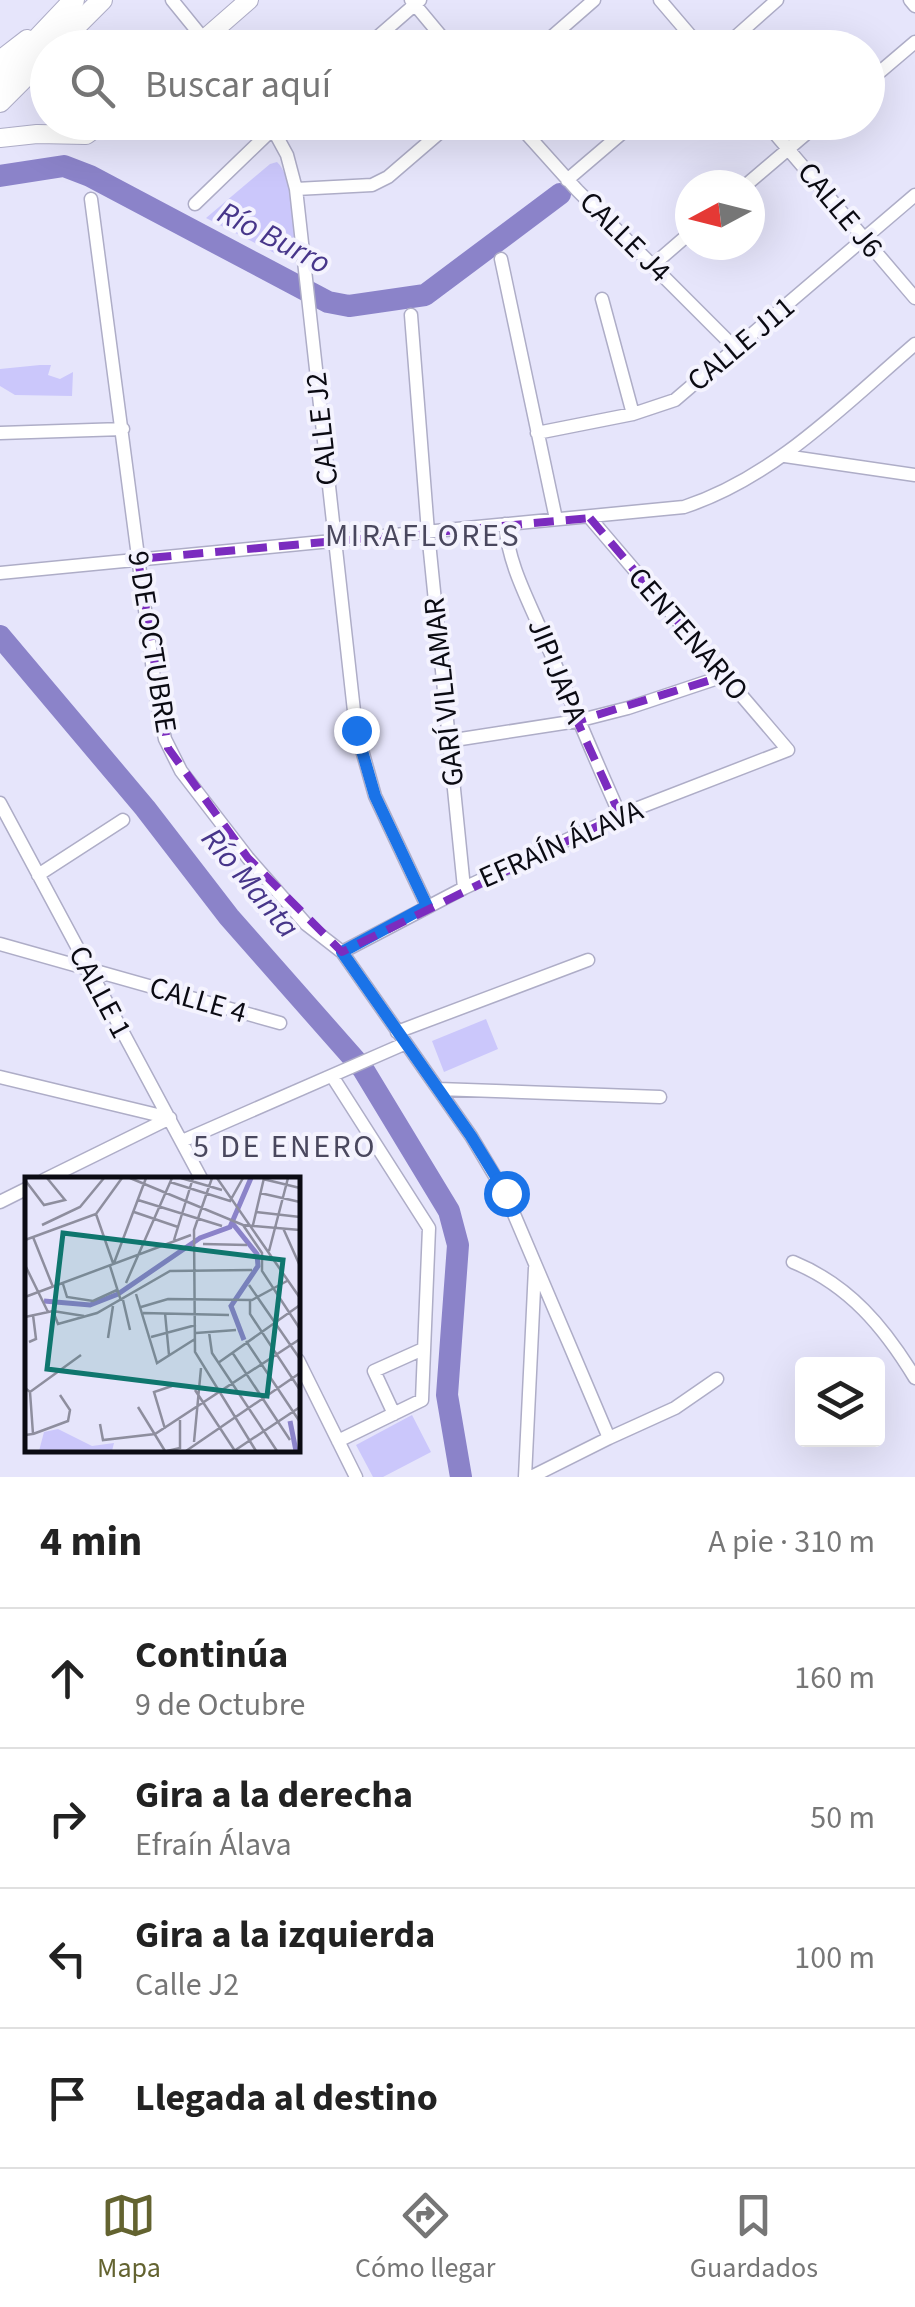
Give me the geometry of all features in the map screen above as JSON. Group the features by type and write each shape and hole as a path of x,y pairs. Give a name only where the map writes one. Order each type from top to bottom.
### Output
{"main road":[{"path":"72,30 102,0"},
{"path":"47,30 66,7"},
{"path":"2,93 30,53"},
{"path":"2,93 30,69"}],"street":[{"path":"172,0 193,30"},
{"path":"218,30 249,0"},
{"path":"560,30 594,0"},
{"path":"660,0 685,30"},
{"path":"744,30 778,0"},
{"path":"385,30 415,2 437,30"},
{"path":"37,30 66,7"},
{"path":"0,60 30,36"},
{"path":"885,68 915,42"},
{"path":"0,138 30,135"},
{"path":"195,204 258,140"},
{"name":"CALLE J2","path":"281,140 296,189 308,276 352,711 375,796 427,906"},
{"path":"296,189 372,186 431,140"},
{"name":"CALLE J4","path":"532,140 736,349"},
{"path":"567,180 614,140"},
{"name":"CALLE J6","path":"780,140 915,298"},
{"path":"764,170 799,140"},
{"name":"CALLE J11","path":"537,432 633,414 675,400 915,195"},
{"name":"9 DE OCTUBRE","path":"91,199 160,718 175,760 306,924 342,952 471,1136 506,1193 609,1438 528,1477 535,1266"},
{"path":"653,265 675,247"},
{"path":"501,259 556,519"},
{"path":"602,298 633,414"},
{"name":"GARÍ VILLAMAR","path":"411,315 428,532 464,888"},
{"path":"0,573 684,507 730,489 785,456 915,344"},
{"path":"0,433 122,429"},
{"path":"785,456 915,475"},
{"name":"CENTENARIO","path":"590,518 788,750"},
{"name":"JIPIJAPA","path":"505,524 512,568 620,815"},
{"path":"448,741 577,721 724,676"},
{"name":"EFRAÍN ÁLAVA","path":"342,952 427,906 620,815 788,750"},
{"name":"CALLE 1","path":"0,803 200,1177"},
{"path":"38,875 123,820"},
{"name":"CALLE 4","path":"0,944 280,1023"},
{"path":"182,1141 381,1055 401,1038 588,960"},
{"path":"337,1074 429,1228 422,1400 338,1441"},
{"path":"0,1077 170,1118"},
{"path":"438,1090 660,1097"},
{"path":"50,1177 170,1118"},
{"path":"0,1202 25,1190"},
{"path":"793,1262 833,1282 855,1300 886,1332 915,1378"},
{"path":"394,1414 374,1371 423,1350"},
{"path":"300,1364 356,1477"},
{"path":"609,1438 675,1408 716,1379"}],"highlighted area":[{"path":"590,518 724,676 577,721 620,815 342,952 248,858 168,748 138,559"}],"shaded area":[{"path":"277,162 287,179 293,204 299,252 293,260 206,218"},
{"path":"51,365 48,375 60,379 73,372 72,396 15,395 0,386 0,369"},
{"path":"486,1019 498,1049 444,1072 432,1041"},
{"path":"412,1415 431,1452 383,1477 373,1477 356,1445"}],"waterway":[{"name":"Río Burro","path":"0,176 64,166 90,176 328,302 349,306 425,295 560,194"},
{"name":"Río Manta","path":"0,636 145,808 229,917 363,1069 449,1211 458,1245 447,1395 461,1477"}],"district":[{"name":"MIRAFLORES","path":"423,536"},
{"name":"5 DE ENERO","path":"285,1147"}],"route":[{"path":"356,730 375,796 427,906 342,952 471,1136 506,1193"}]}
